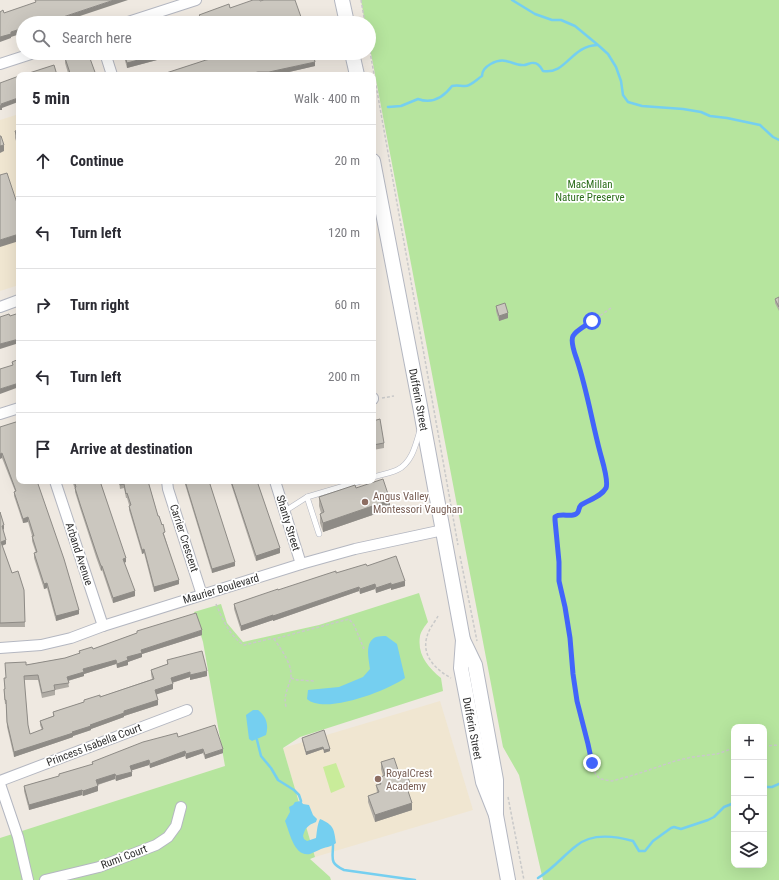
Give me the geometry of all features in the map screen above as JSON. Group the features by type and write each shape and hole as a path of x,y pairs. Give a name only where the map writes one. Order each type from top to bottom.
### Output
{"main road":[{"path":"342,0 345,16"},
{"path":"353,60 355,72"},
{"name":"Dufferin Street","path":"376,177 463,640 475,665 496,780 496,815 508,880"}],"street":[{"path":"147,16 196,0"},
{"path":"0,64 16,59"},
{"path":"107,60 111,72"},
{"path":"0,307 16,301"},
{"path":"0,414 16,409"},
{"name":"Arband Avenue","path":"56,484 103,626"},
{"name":"Carrier Crescent","path":"167,484 202,595"},
{"name":"Shanty Street","path":"276,484 301,564"},
{"name":"Maurier Boulevard","path":"0,648 41,645 71,638 103,626 301,564 355,549 443,530"},
{"name":"Princess Isabella Court","path":"0,781 187,710"},
{"path":"0,784 18,837 28,880"},
{"name":"Rumi Court","path":"45,880 99,867 156,845 168,837 176,826 181,807"}],"lane":[{"path":"376,476 398,470 408,461 414,450 423,421"},
{"path":"285,511 307,497 351,484"},
{"path":"307,497 319,534"}],"path":[{"path":"361,0 364,16"},
{"path":"371,60 374,72"},
{"path":"376,85 458,546"},
{"path":"611,308 573,335 572,338 604,466 607,485 606,489 598,496 581,505 578,512 574,514 558,514 555,517 559,581 570,638 577,701 595,773 600,779 612,781 634,776 675,761 717,754 731,749"},
{"path":"376,398 394,396"},
{"path":"459,554 478,648"},
{"path":"216,604 225,623 241,643 248,644 274,639 349,618 354,625 364,649"},
{"path":"438,616 429,630 426,648 429,660 434,667 451,678"},
{"path":"274,639 288,662 291,671 291,678 284,699 286,707"},
{"path":"291,678 297,680 315,681"},
{"path":"767,746 779,745"},
{"path":"508,797 524,880"}],"shaded area":[{"path":"16,115 16,286 0,291 0,120"},
{"name":"RoyalCrest Academy","path":"440,701 473,810 315,857 283,748"}],"green space":[{"name":"MacMillan Nature Preserve","path":"361,0 779,0 779,880 543,880 519,775 503,747 376,80 376,72 375,72 372,60 376,60 376,16 364,16"},
{"path":"419,593 428,622 421,634 420,649 424,660 441,678 443,691 300,737 283,748 315,857 310,859 330,877 331,880 0,880 0,838 225,766 203,642 194,612 221,604 227,623 243,642 319,625"},
{"path":"336,763 345,787 331,793 323,767"}],"water":[{"path":"380,636 386,636 397,644 405,678 371,695 341,703 315,703 307,699 308,690 339,687 363,677 370,669 368,651 372,639"},
{"path":"253,710 258,710 263,715 267,728 266,735 252,741 249,739 246,715"},
{"path":"301,801 303,804 309,805 313,815 317,819 316,822 306,829 303,836 304,839 307,841 316,838 320,819 331,826 335,834 336,843 310,854 300,852 296,848 285,821 290,812 289,807 295,802"}],"building":[{"path":"35,0 114,0 66,16 16,16 16,30 11,32 11,34 0,37 0,12 3,10 4,13 36,2"},
{"path":"253,0 295,0 301,16 199,15 229,4 230,8"},
{"path":"66,60 91,60 95,72 70,72"},
{"path":"126,60 138,60 127,63"},
{"path":"206,60 315,60 315,62 269,72 169,72"},
{"path":"54,65 56,72 32,72"},
{"path":"16,77 16,99 1,104 2,105 0,106 0,83"},
{"path":"0,136 4,145 0,146"},
{"path":"7,173 16,200 16,235 0,240 0,175"},
{"path":"779,297 779,307 775,299"},
{"path":"505,303 508,313 499,316 496,306"},
{"path":"9,314 10,316 16,314 16,340 0,344 0,317"},
{"path":"16,360 16,384 0,389 0,369 13,365 12,362"},
{"path":"380,419 384,443 376,444 376,420"},
{"path":"16,422 16,484 38,484 64,559 79,610 56,616 47,583 44,584 34,553 37,552 28,517 23,519 14,492 16,491 2,453 0,454 0,427"},
{"path":"383,479 390,500 323,523 320,514 324,512 319,497 355,485 356,488 368,484 376,484 376,481"},
{"path":"75,484 101,484 126,558 123,559 135,591 113,598 80,504 75,488"},
{"path":"124,484 149,484 158,516 162,525 163,524 165,532 163,533 179,580 154,587 144,549 142,550 129,506 131,505 127,493 126,494"},
{"path":"186,484 210,484 235,562 212,569"},
{"path":"232,484 258,484 280,548 256,556"},
{"path":"0,512 6,540 1,542 12,573 18,571 24,590 25,622 0,623"},
{"path":"396,556 405,581 391,585 391,583 376,588 375,584 360,589 359,587 241,626 234,604 336,571 336,573 366,564 367,566"},
{"path":"196,613 202,630 141,650 142,653 127,657 128,660 117,664 116,660 83,669 84,672 67,677 69,683 54,685 55,690 42,693 38,675 24,676 30,734 43,729 40,721 54,716 53,712 84,702 84,700 100,695 100,697 154,679 151,670 168,664 167,660 202,651 207,671 190,675 190,672 171,678 173,684 155,690 158,700 124,711 124,713 72,732 73,733 14,752 7,722 4,689 4,678 6,678 5,663 26,662 26,665 65,658 80,653 79,651 92,647 93,649 137,633 137,631"},
{"path":"215,725 223,749 205,755 203,749 186,754 185,751 150,764 149,760 130,766 132,772 116,776 115,774 96,780 98,786 29,805 24,786 93,764 92,762 143,742 177,733 178,737"},
{"path":"324,730 330,749 324,750 323,747 306,752 302,738"},
{"path":"394,758 399,773 407,775 410,783 406,785 412,803 375,815 368,796 379,792 376,785 381,784 379,779 385,775 381,762"}],"waterway":[{"path":"512,0 535,14 552,20 561,20 575,26 598,45 608,54 616,67 621,81 623,95 628,102 642,106 701,112 710,116 760,125 773,137 779,140"},
{"path":"388,107 401,106 418,99 428,101 437,99 445,94 452,86 467,86 472,84 482,76 484,69 494,62 506,61 518,65 536,63 543,71 551,71 563,65 581,50 597,45"},
{"path":"257,740 261,756 271,768 278,780 294,790 299,795 301,801"},
{"path":"767,787 772,787 779,784"},
{"path":"538,878 576,846 589,839 596,837 626,839 633,841 639,851 645,851 653,841 671,828 674,827 681,829 708,820 714,817 724,807 731,804"},
{"path":"333,845 334,863 344,870 415,880"}],"place":[{"name":"Angus Valley Montessori Vaughan","path":"365,502"},
{"name":"RoyalCrest Academy","path":"378,779"}],"route":[{"path":"592,321 573,335 572,338 575,354 588,398 607,485 606,489 581,505 578,512 566,515 558,514 555,517 559,581 570,638 577,701 592,763"}]}
